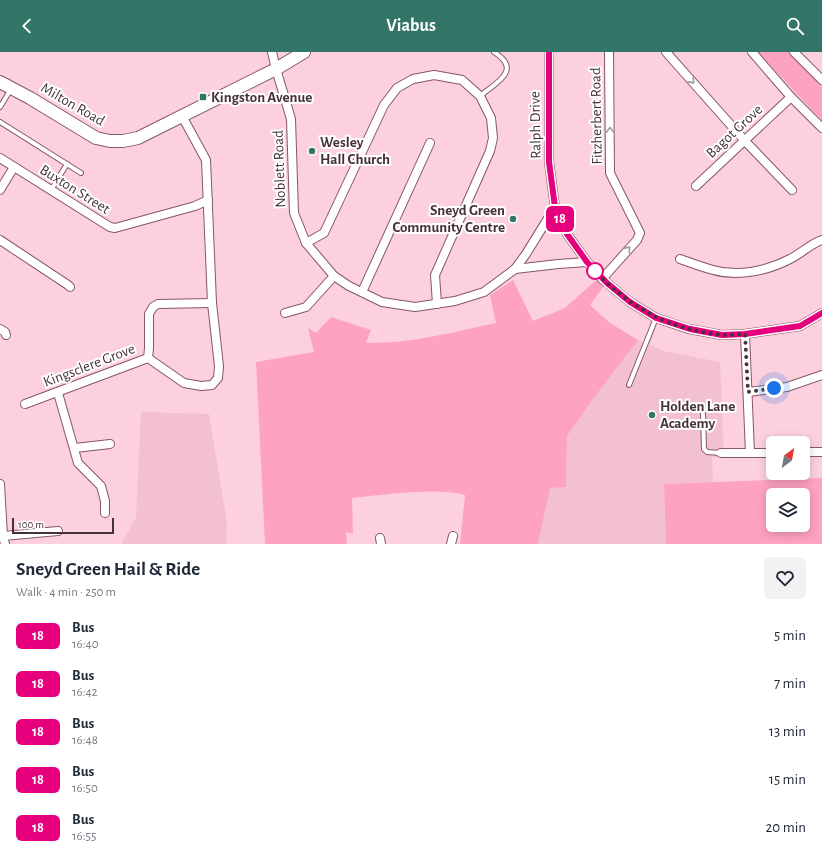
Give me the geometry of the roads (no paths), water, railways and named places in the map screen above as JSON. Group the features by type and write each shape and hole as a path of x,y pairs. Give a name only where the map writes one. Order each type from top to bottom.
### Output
{"street":[{"name":"Noblett Road","path":"272,52 291,119 294,213 306,243 334,276 362,292 382,302 415,307 455,301 484,292 515,269 555,207"},
{"name":"Milton Road","path":"0,82 30,98 96,138 110,141 123,141 138,138 276,69 304,52"},
{"name":"Ralph Drive","path":"549,52 549,162 555,207 567,234 587,262 602,279 630,302 656,318 690,329 722,335 745,334 800,326 822,313"},
{"name":"Fitzherbert Road","path":"602,279 637,240 640,233 610,173 609,52"},
{"path":"666,52 745,141 792,190"},
{"path":"752,52 791,97 822,128"},
{"path":"794,52 821,78"},
{"path":"306,243 324,233 384,104 397,88 413,79 434,74 462,80 480,96 491,118 493,138 490,151 435,275 437,304"},
{"name":"Bagot Grove","path":"696,186 791,97"},
{"path":"148,358 184,383 201,386 212,385 218,378 219,366 212,303 206,160 182,116"},
{"path":"362,292 430,143"},
{"name":"Buxton Street","path":"0,158 110,227 115,228 195,206 208,200"},
{"path":"0,190 14,168"},
{"path":"0,240 68,284 70,287"},
{"path":"680,259 713,270 737,273 762,270 791,259 814,243 822,240"},
{"name":"Noblett Road","path":"515,269 587,262"},
{"path":"285,313 306,307 334,276"},
{"name":"Kingsclere Grove","path":"25,404 58,393 148,358 150,348 149,314 153,307 158,304 212,303"},
{"path":"0,328 5,332 6,336"},
{"path":"745,334 750,453"},
{"path":"748,392 787,387 822,375"},
{"path":"58,393 75,448 78,463 101,486 105,501 105,513"},
{"path":"75,448 110,444"},
{"path":"810,452 822,452"},
{"path":"721,453 766,453"},
{"path":"0,484 4,540 58,531"}],"lane":[{"path":"480,96 503,79 507,73 507,66 504,61 494,52"},
{"path":"0,107 12,88"},
{"path":"0,122 81,173"},
{"path":"51,190 67,164"},
{"path":"629,385 656,318"},
{"path":"703,414 704,449 707,452 721,453"}],"place":[{"name":"Kingston Avenue","path":"203,97"},
{"name":"Wesley Hall Church","path":"312,151"},
{"name":"Sneyd Green Community Centre","path":"513,219"},
{"name":"Holden Lane Academy","path":"652,415"}]}
